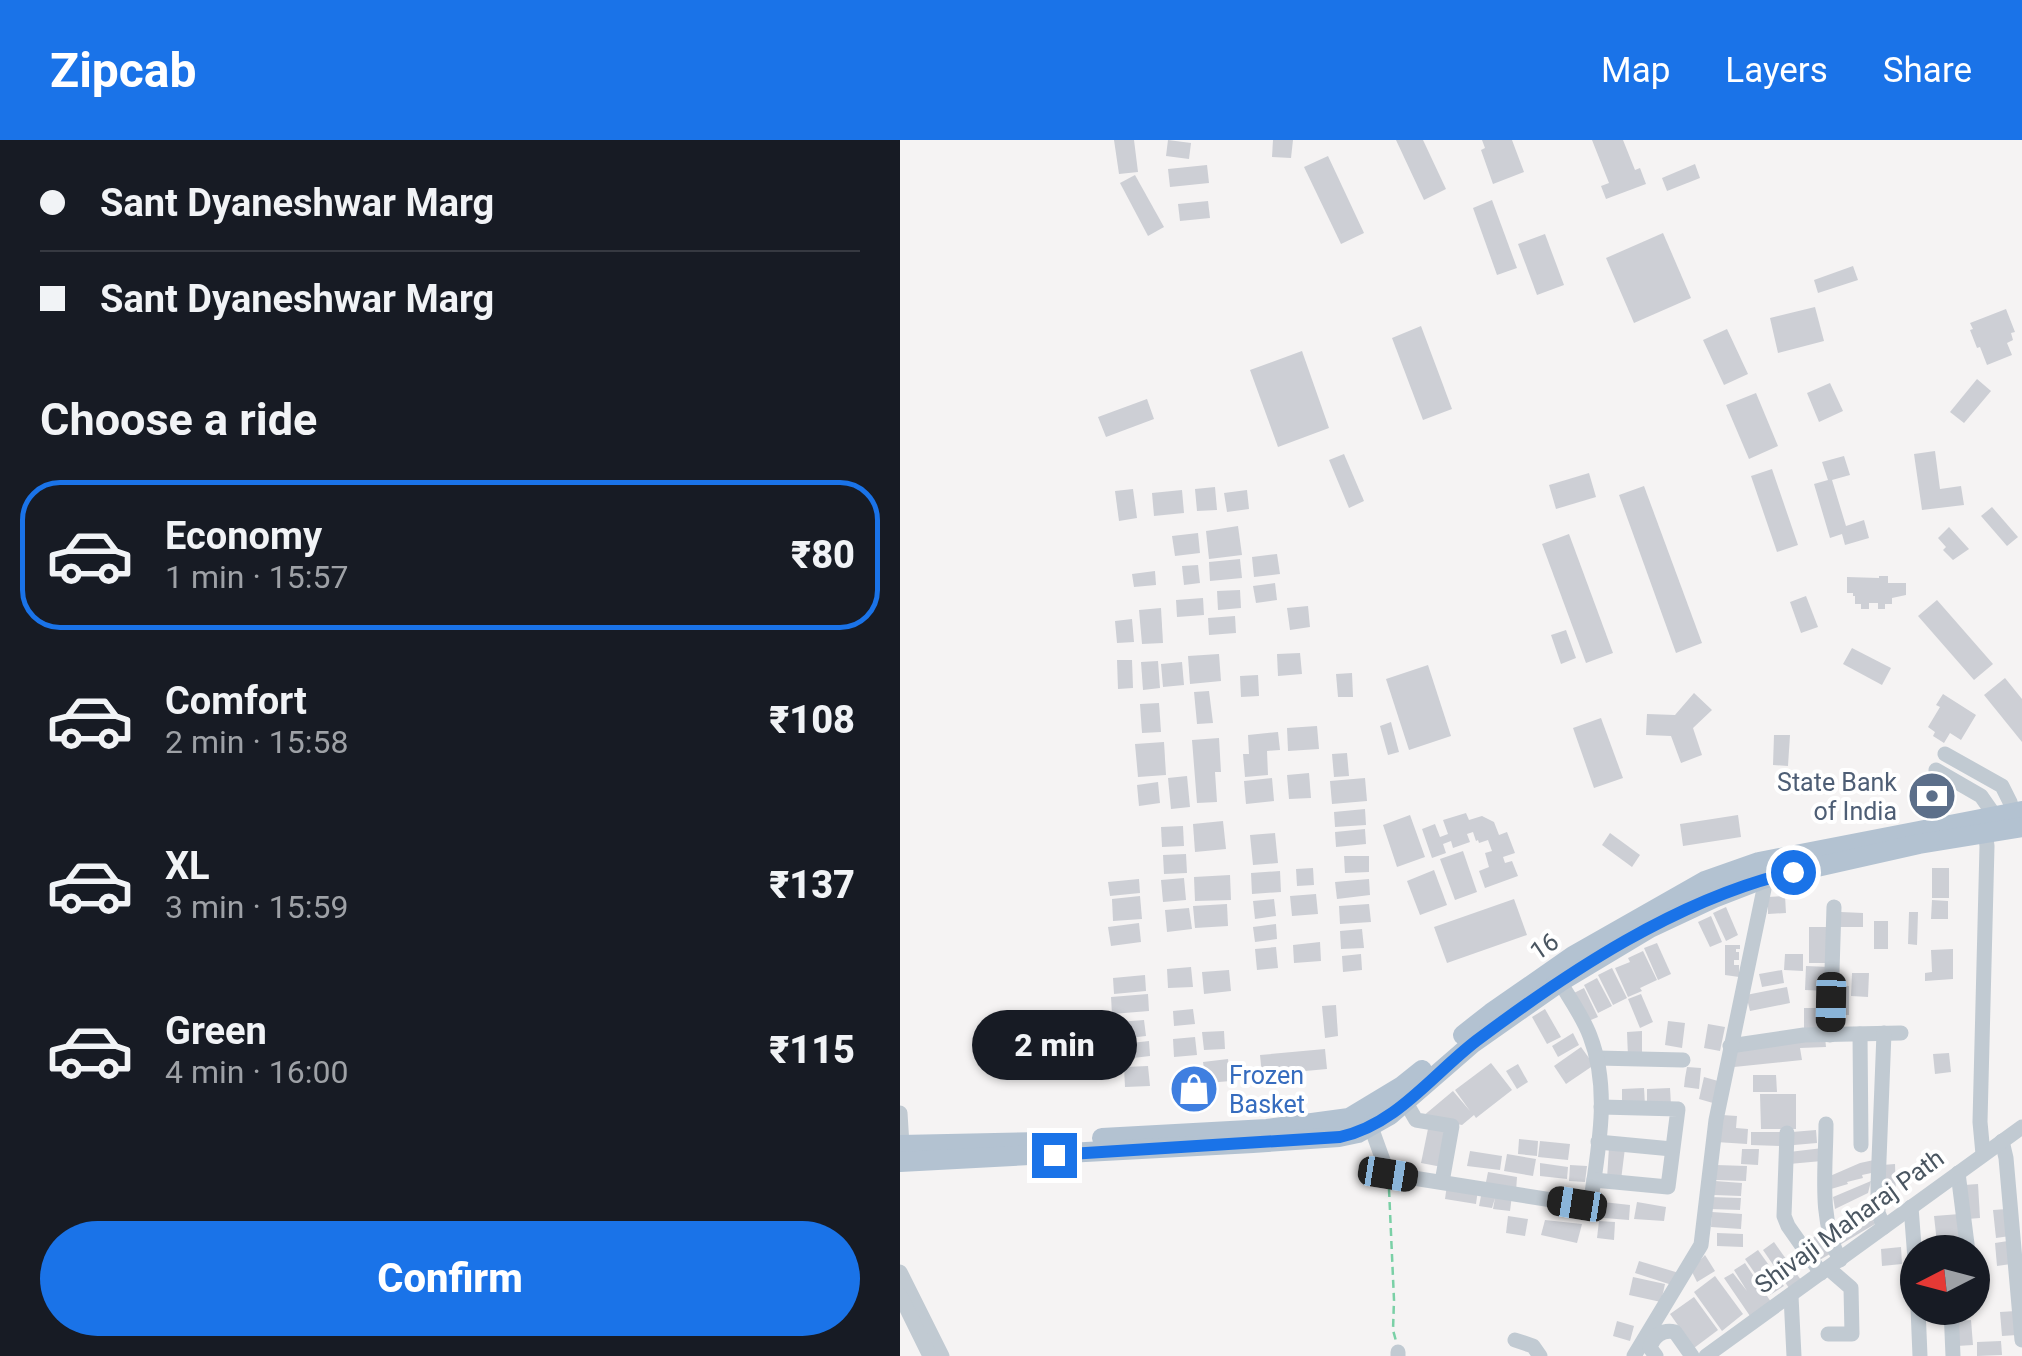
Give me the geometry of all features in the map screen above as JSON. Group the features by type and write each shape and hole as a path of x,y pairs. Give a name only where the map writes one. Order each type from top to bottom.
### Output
{"main road":[{"name":"16","path":"1359,1126 1491,1012 1573,956 1705,881 2005,821"},
{"path":"901,1151 1340,1137 1406,1102 1473,1044 1560,982 1650,928 1761,871"}],"street":[{"path":"1983,1154 1980,1122 1987,846 2005,821 2002,786 1949,757 1940,772 1981,796 2005,821"},
{"path":"1634,1356 1701,1245 1716,1120 1764,889 1761,871"},
{"path":"1830,1034 1834,906"},
{"path":"1359,1126 1388,1174 1590,1206 1602,1096 1597,1058 1589,1034 1560,982"},
{"path":"1730,1046 1804,1035 1893,1033 1878,1184 1878,1213 1884,1227"},
{"path":"1860,1034 1861,1145"},
{"path":"1597,1058 1683,1060"},
{"path":"1406,1102 1416,1120 1452,1126 1442,1182"},
{"path":"1594,1180 1668,1187 1678,1108 1601,1108"},
{"path":"900,1113 901,1151"},
{"path":"1826,1124 1830,1267"},
{"name":"Shivaji Maharaj Path","path":"1712,1352 2022,1126"},
{"path":"1787,1133 1784,1216 1788,1226 1851,1288 1852,1334 1828,1334"},
{"path":"2002,1140 2022,1340"},
{"path":"1598,1142 1672,1149"},
{"path":"1958,1172 1966,1235"},
{"path":"1910,1208 1912,1235"},
{"path":"900,1272 942,1356"},
{"path":"900,1295 930,1356"},
{"path":"1791,1296 1794,1356"},
{"path":"1919,1325 1920,1356"},
{"path":"1952,1325 1953,1356"},
{"path":"1656,1356 1650,1348 1652,1342 1669,1330 1675,1332 1692,1356"},
{"path":"1514,1340 1533,1346 1540,1356"}],"path":[{"path":"1388,1174 1392,1330 1398,1354"}],"building":[{"path":"1114,140 1134,140 1138,172 1119,174"},
{"path":"1168,140 1191,143 1189,159 1166,156"},
{"path":"1273,140 1293,140 1291,158 1272,157"},
{"path":"1396,140 1423,140 1446,189 1424,200"},
{"path":"1482,140 1512,140 1524,172 1493,184 1481,150 1485,148"},
{"path":"1592,140 1623,140 1635,170 1640,168 1646,184 1606,199 1601,186 1609,183"},
{"path":"1328,156 1364,233 1341,244 1304,167"},
{"path":"1695,164 1700,178 1667,191 1662,178"},
{"path":"1207,165 1209,183 1170,187 1168,169"},
{"path":"1135,175 1164,227 1148,236 1120,183"},
{"path":"1492,200 1517,268 1497,275 1473,208"},
{"path":"1208,201 1210,218 1180,221 1178,204"},
{"path":"1663,233 1691,298 1634,323 1606,258"},
{"path":"1545,234 1564,285 1537,295 1518,244"},
{"path":"1853,266 1858,280 1818,293 1814,280"},
{"path":"1815,307 1824,341 1778,353 1770,318"},
{"path":"2006,309 2015,332 2011,333 2013,340 2007,343 2012,355 1987,365 1970,323"},
{"path":"1421,326 1452,409 1423,420 1392,338"},
{"path":"1727,329 1748,374 1724,385 1703,340"},
{"path":"1302,351 1329,428 1278,447 1250,370"},
{"path":"1977,379 1991,391 1964,423 1950,412"},
{"path":"1830,383 1843,411 1819,422 1807,393"},
{"path":"1756,393 1778,446 1749,459 1726,405"},
{"path":"1147,399 1154,419 1106,437 1098,417"},
{"path":"1935,451 1940,489 1961,486 1964,505 1922,510 1914,454"},
{"path":"1344,454 1364,501 1349,508 1329,460"},
{"path":"1844,456 1850,475 1832,480 1846,526 1864,520 1869,538 1845,545 1842,534 1830,538 1814,484 1828,480 1822,462"},
{"path":"1772,469 1798,545 1777,552 1751,476"},
{"path":"1589,473 1596,497 1556,509 1549,485"},
{"path":"1644,486 1702,643 1676,653 1619,495"},
{"path":"1215,487 1217,510 1197,511 1195,489"},
{"path":"1133,489 1137,518 1119,521 1115,491"},
{"path":"1182,490 1184,513 1154,516 1152,493"},
{"path":"1247,490 1249,509 1227,512 1224,493"},
{"path":"1992,507 2018,537 2007,546 1981,516"},
{"path":"1238,526 1242,555 1209,559 1206,531"},
{"path":"1949,527 1969,549 1953,560 1938,538"},
{"path":"1198,533 1200,553 1175,556 1172,536"},
{"path":"1569,534 1613,653 1586,663 1542,544"},
{"path":"1277,554 1280,574 1254,577 1252,557"},
{"path":"1240,559 1242,578 1210,581 1209,562"},
{"path":"1198,565 1200,583 1184,585 1182,566"},
{"path":"1155,571 1156,585 1134,587 1132,574"},
{"path":"1888,576 1888,583 1906,583 1906,595 1892,598 1892,604 1885,604 1885,609 1878,609 1878,603 1869,603 1869,609 1861,609 1861,604 1855,604 1853,593 1847,593 1847,577"},
{"path":"1275,583 1277,600 1256,603 1253,586"},
{"path":"1240,590 1241,608 1218,610 1217,591"},
{"path":"1806,596 1818,627 1801,633 1790,602"},
{"path":"1203,598 1204,615 1177,617 1176,600"},
{"path":"1937,600 1993,664 1974,680 1918,616"},
{"path":"1308,606 1310,627 1290,630 1287,608"},
{"path":"1161,608 1163,643 1142,644 1139,610"},
{"path":"1235,616 1236,633 1209,635 1208,618"},
{"path":"1132,619 1134,642 1117,643 1115,621"},
{"path":"1566,630 1576,658 1561,664 1551,635"},
{"path":"1852,648 1891,668 1882,685 1843,664"},
{"path":"1300,653 1302,674 1278,676 1277,654"},
{"path":"1219,654 1221,681 1190,684 1188,656"},
{"path":"1117,660 1132,660 1133,688 1118,689"},
{"path":"1158,661 1160,688 1143,690 1141,662"},
{"path":"1182,662 1184,685 1163,687 1161,664"},
{"path":"1428,665 1451,736 1409,750 1386,679"},
{"path":"1352,673 1353,697 1338,697 1336,674"},
{"path":"1258,675 1259,696 1241,697 1240,676"},
{"path":"2005,678 2022,699 2022,742 1984,695"},
{"path":"1209,691 1213,723 1197,724 1194,692"},
{"path":"1694,693 1712,710 1693,728 1702,755 1681,763 1671,736 1646,735 1647,714 1675,715"},
{"path":"1943,694 1976,715 1961,740 1950,733 1944,743 1928,727"},
{"path":"1159,703 1161,732 1142,733 1140,704"},
{"path":"1601,718 1623,778 1594,788 1573,728"},
{"path":"1391,722 1399,752 1388,755 1380,726"},
{"path":"1317,726 1319,749 1288,751 1287,728"},
{"path":"1278,732 1280,750 1267,751 1268,775 1245,777 1243,754 1249,754 1248,735"},
{"path":"1774,735 1790,735 1788,766 1773,765"},
{"path":"1219,738 1221,772 1215,772 1217,802 1197,803 1192,740"},
{"path":"1164,742 1166,775 1138,777 1135,744"},
{"path":"1347,753 1349,776 1334,777 1332,754"},
{"path":"1309,773 1311,798 1289,799 1287,775"},
{"path":"1187,776 1190,807 1171,809 1168,778"},
{"path":"1272,778 1274,801 1246,804 1244,781"},
{"path":"1365,778 1367,801 1332,804 1330,781"},
{"path":"1158,782 1160,803 1139,806 1137,785"},
{"path":"1365,809 1366,825 1335,827 1334,812"},
{"path":"1466,813 1469,820 1482,816 1494,822 1499,835 1507,832 1515,853 1503,857 1505,863 1512,861 1518,876 1485,888 1479,871 1489,867 1485,853 1492,851 1488,840 1479,843 1473,832 1467,834 1470,842 1453,848 1451,841 1443,844 1446,853 1432,858 1422,829 1435,824 1440,837 1448,834 1443,820"},
{"path":"1410,815 1425,857 1397,867 1383,825"},
{"path":"1738,815 1741,837 1683,846 1680,824"},
{"path":"1223,821 1226,849 1195,852 1193,824"},
{"path":"1183,826 1184,846 1162,847 1161,827"},
{"path":"1365,829 1366,844 1336,847 1335,832"},
{"path":"1275,833 1278,863 1253,865 1250,835"},
{"path":"1610,833 1640,855 1632,867 1602,845"},
{"path":"1463,851 1477,892 1455,900 1440,859"},
{"path":"1186,854 1187,873 1164,874 1163,855"},
{"path":"1344,856 1369,856 1369,872 1345,873"},
{"path":"1313,868 1314,885 1297,886 1296,869"},
{"path":"1932,868 1949,868 1949,898 1932,898"},
{"path":"1434,870 1447,905 1420,915 1407,881"},
{"path":"1280,871 1281,892 1252,894 1251,873"},
{"path":"1230,875 1231,900 1195,901 1194,877"},
{"path":"1184,878 1186,900 1163,902 1161,880"},
{"path":"1139,879 1140,893 1110,896 1108,882"},
{"path":"1369,879 1370,895 1337,899 1335,882"},
{"path":"1316,894 1318,914 1292,916 1290,896"},
{"path":"1140,896 1142,919 1113,921 1112,899"},
{"path":"1785,896 1786,913 1768,914 1768,897"},
{"path":"1274,899 1276,916 1255,919 1253,901"},
{"path":"1514,899 1527,935 1447,963 1434,927"},
{"path":"1932,900 1948,901 1948,919 1931,919"},
{"path":"1227,904 1228,926 1195,928 1193,906"},
{"path":"1369,904 1371,922 1340,924 1339,906"},
{"path":"1726,907 1738,935 1726,941 1713,913"},
{"path":"1189,908 1192,929 1167,932 1165,910"},
{"path":"1841,912 1863,913 1863,927 1840,927"},
{"path":"1909,912 1918,912 1917,945 1908,944"},
{"path":"1711,916 1722,942 1710,947 1698,922"},
{"path":"1874,921 1888,921 1888,949 1874,949"},
{"path":"1139,923 1141,942 1111,946 1108,927"},
{"path":"1276,924 1277,939 1255,942 1253,927"},
{"path":"1809,927 1830,927 1830,963 1809,963"},
{"path":"1362,929 1364,948 1341,949 1340,931"},
{"path":"1320,942 1321,961 1294,963 1293,945"},
{"path":"1657,943 1671,974 1658,980 1644,948"},
{"path":"1725,945 1740,945 1736,949 1739,960 1734,960 1734,965 1739,965 1739,977 1725,975"},
{"path":"1276,947 1278,968 1257,970 1255,949"},
{"path":"1953,949 1953,979 1925,981 1925,973 1932,972 1931,950"},
{"path":"1643,951 1657,980 1628,997 1615,968"},
{"path":"1361,954 1362,970 1343,972 1342,956"},
{"path":"1785,954 1803,954 1803,971 1784,970"},
{"path":"1806,966 1829,967 1828,991 1805,990"},
{"path":"1191,967 1193,987 1168,988 1167,969"},
{"path":"1612,968 1627,998 1613,1005 1598,975"},
{"path":"1229,970 1231,991 1204,994 1202,972"},
{"path":"1782,970 1784,983 1762,987 1759,974"},
{"path":"1852,973 1869,973 1868,997 1851,996"},
{"path":"1145,975 1146,991 1114,994 1113,978"},
{"path":"1597,978 1612,1006 1598,1013 1584,985"},
{"path":"1837,986 1849,986 1849,1015 1838,1015"},
{"path":"1787,987 1790,1003 1750,1011 1746,995"},
{"path":"1584,988 1598,1017 1586,1022 1572,994"},
{"path":"1148,994 1149,1011 1112,1014 1111,997"},
{"path":"1641,994 1653,1022 1640,1028 1628,999"},
{"path":"1336,1005 1338,1036 1325,1038 1322,1006"},
{"path":"1804,1008 1826,1008 1826,1031 1804,1031"},
{"path":"1193,1009 1195,1024 1174,1026 1173,1011"},
{"path":"1545,1009 1561,1037 1547,1044 1532,1017"},
{"path":"1144,1020 1146,1036 1120,1039 1118,1022"},
{"path":"1668,1021 1685,1023 1682,1048 1665,1045"},
{"path":"1708,1024 1725,1027 1720,1051 1704,1048"},
{"path":"1224,1031 1225,1049 1204,1050 1202,1032"},
{"path":"1642,1031 1642,1057 1628,1057 1627,1032"},
{"path":"1573,1033 1579,1045 1558,1057 1552,1046"},
{"path":"1195,1037 1197,1055 1174,1057 1173,1039"},
{"path":"1825,1037 1826,1047 1800,1048 1802,1060 1734,1067 1737,1050"},
{"path":"1149,1041 1150,1056 1116,1060 1114,1045"},
{"path":"1581,1047 1594,1065 1566,1084 1554,1066"},
{"path":"1325,1049 1327,1069 1262,1075 1260,1055"},
{"path":"1949,1053 1951,1072 1935,1074 1933,1054"},
{"path":"1228,1059 1231,1081 1206,1083 1203,1062"},
{"path":"1491,1063 1512,1090 1462,1125 1422,1117 1453,1091 1470,1111 1455,1090"},
{"path":"1518,1064 1528,1082 1517,1089 1506,1071"},
{"path":"1148,1066 1150,1086 1125,1087 1124,1067"},
{"path":"1687,1067 1701,1068 1699,1089 1684,1087"},
{"path":"1753,1075 1776,1075 1777,1092 1753,1092"},
{"path":"1704,1077 1718,1081 1713,1103 1699,1099"},
{"path":"1644,1088 1645,1105 1622,1106 1622,1089"},
{"path":"1670,1088 1671,1105 1647,1104 1647,1089"},
{"path":"1760,1094 1796,1094 1796,1129 1761,1129"},
{"path":"1722,1115 1737,1116 1736,1128 1748,1129 1747,1144 1716,1142"},
{"path":"1429,1124 1450,1128 1442,1167 1421,1163"},
{"path":"1816,1130 1817,1143 1794,1145 1792,1132"},
{"path":"1751,1132 1782,1132 1782,1146 1751,1145"},
{"path":"1519,1139 1538,1141 1537,1156 1518,1154"},
{"path":"1540,1141 1570,1144 1568,1160 1538,1157"},
{"path":"1609,1147 1625,1148 1621,1180 1607,1179"},
{"path":"1823,1148 1822,1161 1789,1164 1789,1152"},
{"path":"1742,1149 1759,1149 1758,1165 1741,1164"},
{"path":"1470,1151 1502,1156 1500,1170 1467,1166"},
{"path":"1507,1154 1536,1159 1533,1176 1504,1171"},
{"path":"1874,1160 1876,1172 1831,1189 1830,1176"},
{"path":"1540,1163 1568,1167 1567,1179 1540,1176"},
{"path":"1895,1164 1896,1193 1883,1194 1882,1165"},
{"path":"1570,1165 1587,1166 1585,1182 1569,1181"},
{"path":"1716,1165 1747,1166 1746,1181 1716,1180"},
{"path":"1488,1172 1517,1177 1516,1191 1485,1187"},
{"path":"1715,1181 1742,1183 1741,1196 1714,1195"},
{"path":"1871,1181 1868,1193 1835,1209 1833,1197"},
{"path":"1978,1184 1980,1218 1967,1219 1964,1185"},
{"path":"1447,1185 1478,1189 1476,1204 1445,1199"},
{"path":"1482,1191 1512,1195 1510,1211 1493,1209 1495,1198 1492,1208 1479,1206"},
{"path":"1710,1197 1741,1198 1740,1210 1710,1209"},
{"path":"1594,1201 1630,1205 1629,1220 1592,1217"},
{"path":"1637,1202 1666,1207 1664,1221 1634,1219"},
{"path":"2007,1209 2010,1236 1996,1238 1993,1210"},
{"path":"1712,1212 1742,1214 1741,1229 1711,1227"},
{"path":"1868,1212 1875,1224 1838,1246 1831,1235"},
{"path":"1960,1214 1962,1235 1936,1235 1934,1216"},
{"path":"1508,1216 1528,1219 1525,1236 1506,1233"},
{"path":"1545,1220 1582,1224 1577,1243 1541,1235"},
{"path":"1599,1221 1615,1222 1614,1240 1597,1238"},
{"path":"1717,1233 1743,1234 1743,1247 1717,1246"},
{"path":"1819,1234 1830,1254 1816,1262 1805,1242"},
{"path":"2008,1241 2011,1264 1997,1266 1995,1243"},
{"path":"1774,1242 1801,1280 1789,1288 1763,1250"},
{"path":"1900,1247 1900,1264 1882,1266 1881,1249"},
{"path":"1758,1250 1784,1286 1770,1295 1745,1259"},
{"path":"1705,1255 1715,1271 1697,1282 1691,1270"},
{"path":"1639,1261 1679,1273 1675,1286 1635,1273"},
{"path":"1745,1263 1771,1302 1750,1316 1724,1278 1733,1273 1747,1291 1734,1270"},
{"path":"1715,1276 1743,1314 1722,1331 1694,1292"},
{"path":"1633,1277 1665,1284 1661,1302 1629,1295"},
{"path":"1694,1297 1718,1330 1694,1348 1670,1314"},
{"path":"2016,1311 2017,1335 2002,1336 2000,1312"},
{"path":"1617,1321 1634,1326 1630,1341 1613,1336"},
{"path":"1955,1325 1971,1325 1973,1345 1957,1346"},
{"path":"2001,1341 2002,1355 1977,1356 1977,1342"}],"place":[{"name":"State Bank of India","path":"1932,796"},
{"name":"Frozen Basket","path":"1194,1089"}],"route":[{"path":"1054,1155 1358,1133 1390,1115 1473,1044 1560,982 1650,928 1714,898 1793,872"}]}
